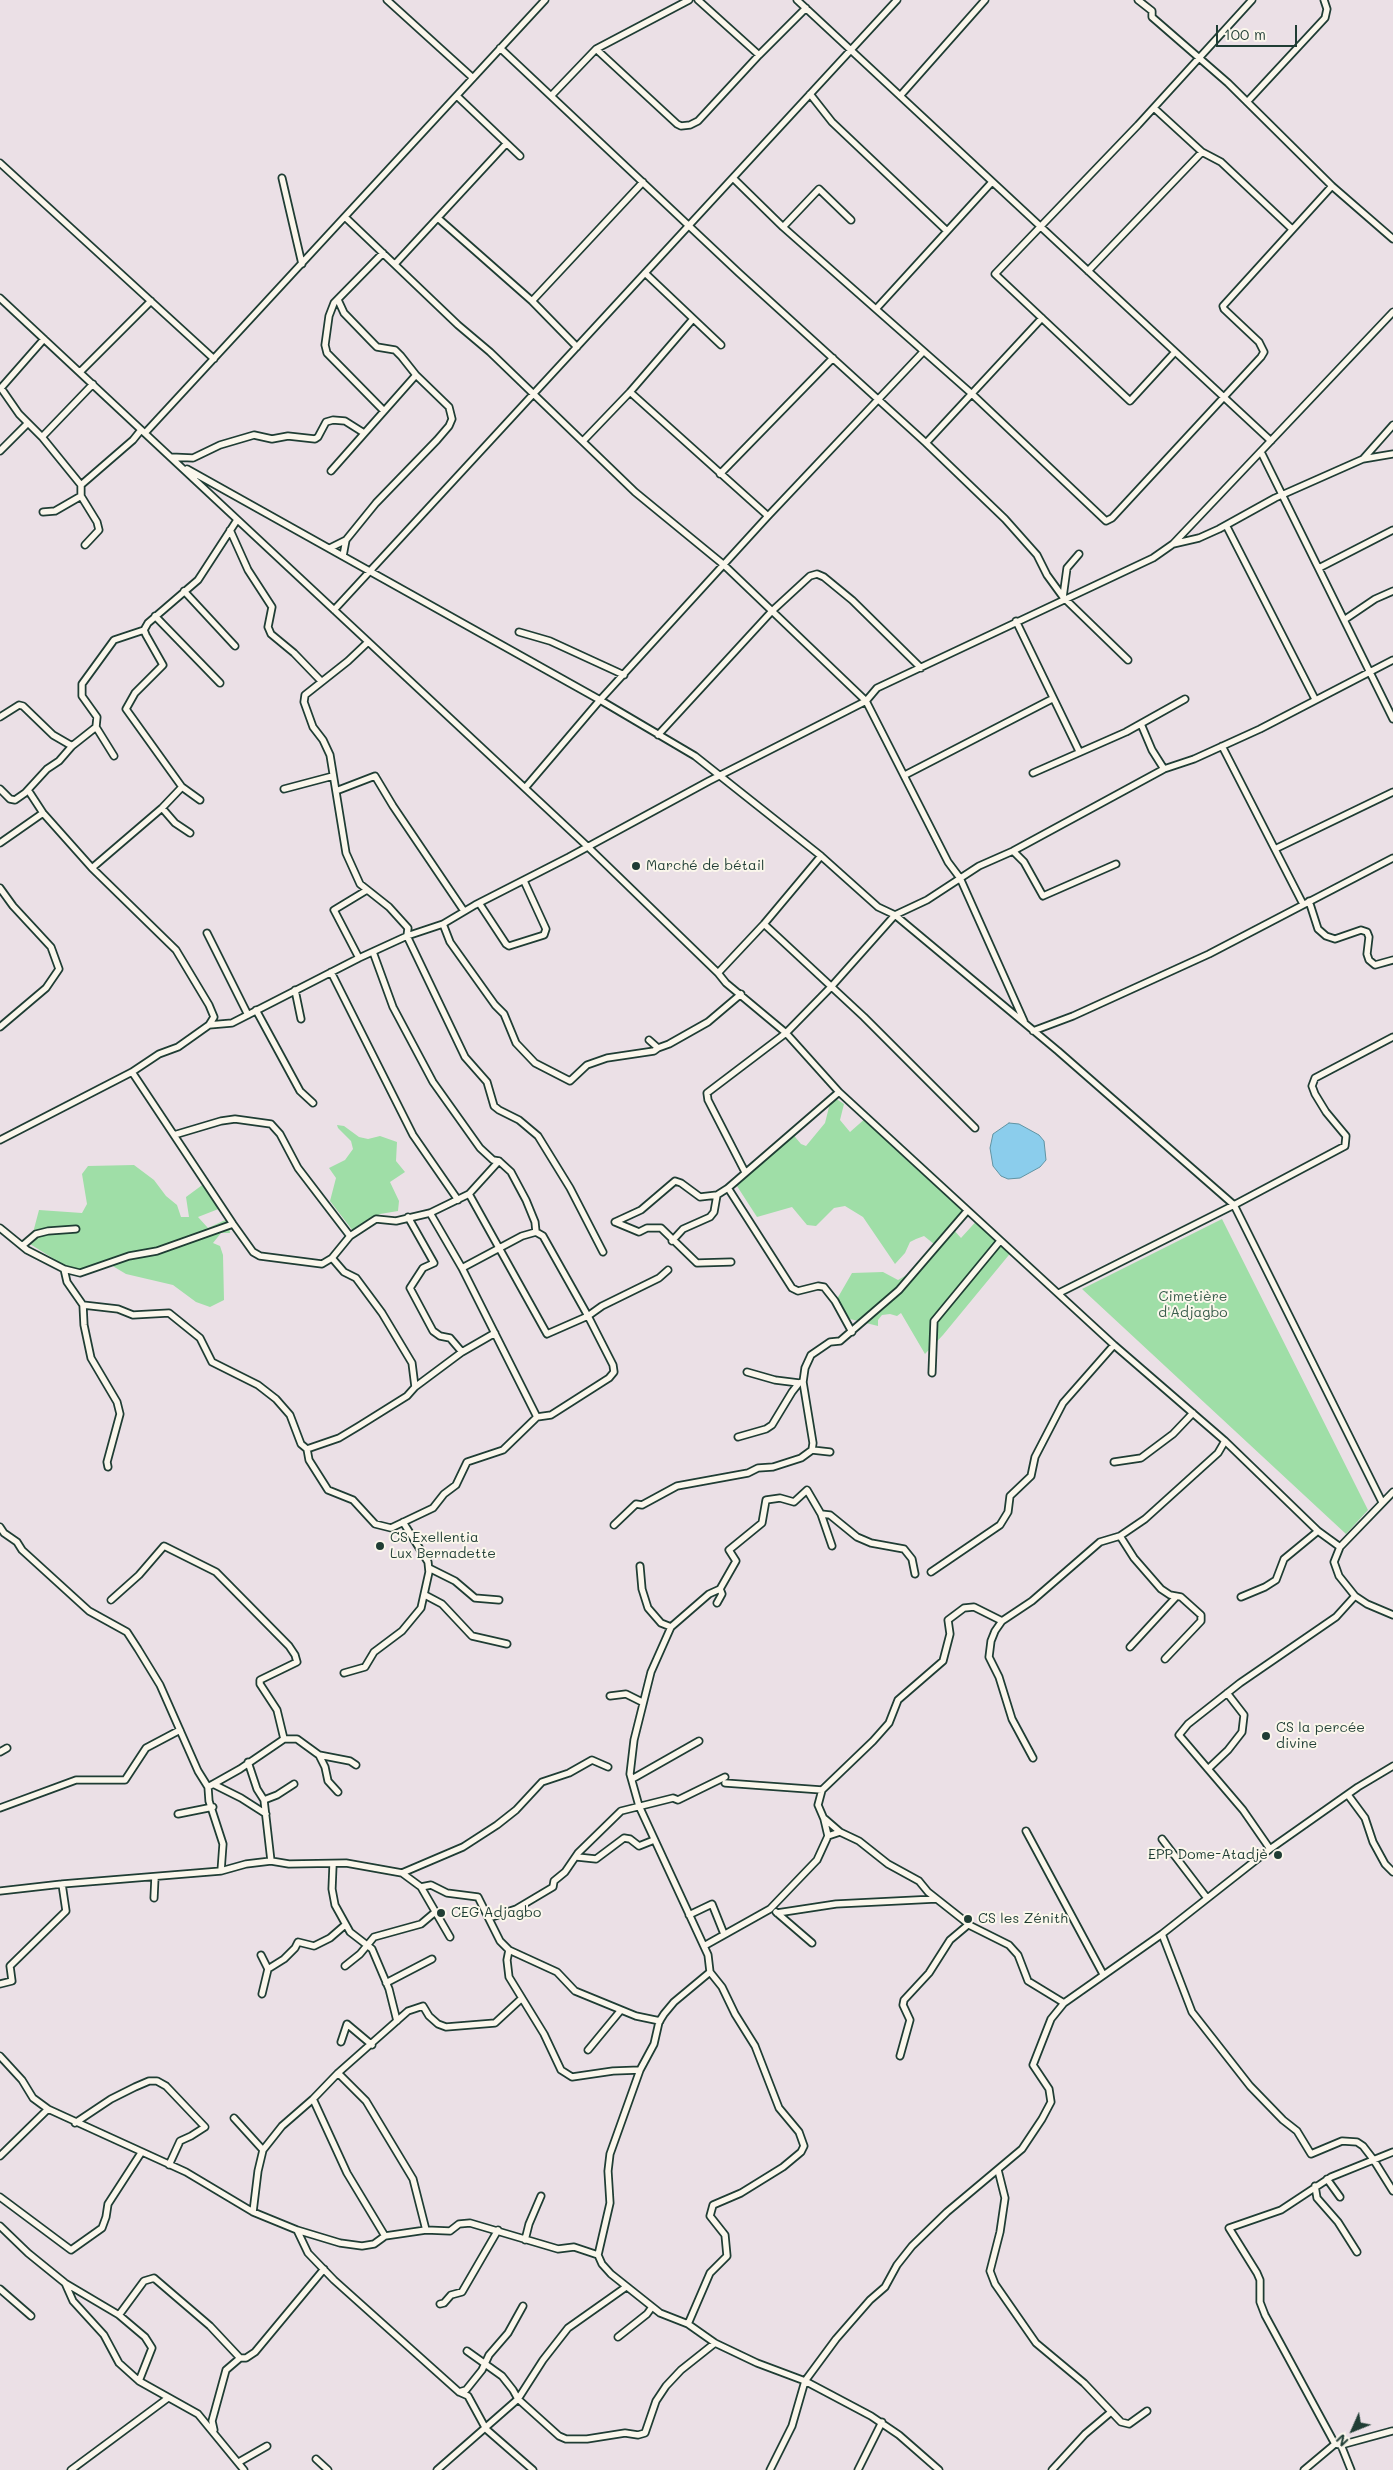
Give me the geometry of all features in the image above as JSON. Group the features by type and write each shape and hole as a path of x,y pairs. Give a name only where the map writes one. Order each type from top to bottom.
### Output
{"street":[{"path":"387,0 473,78"},
{"path":"81,485 143,431 214,359 545,0"},
{"path":"551,96 596,49 689,0"},
{"path":"698,0 758,55"},
{"path":"797,0 1271,441"},
{"path":"334,610 896,0"},
{"path":"900,96 985,0"},
{"path":"1138,0 1152,11 1152,17 1247,102 1332,186 1393,239"},
{"path":"1175,352 1130,401 995,274 1154,108 1252,0"},
{"path":"1247,102 1325,18 1327,9 1324,0"},
{"path":"596,49 634,87 681,126 698,121 758,55 806,8"},
{"path":"500,48 739,273 926,443 1022,536 1064,598 1128,660"},
{"path":"810,94 832,122 947,231"},
{"path":"457,96 520,156"},
{"path":"1154,108 1202,152 1221,162 1292,229"},
{"path":"395,264 439,219 506,144"},
{"path":"1088,272 1202,152"},
{"path":"0,163 214,359"},
{"path":"282,178 302,264"},
{"path":"733,178 782,227 972,394 1106,521 1112,518 1264,352 1260,342 1224,309 1224,306 1332,186"},
{"path":"532,302 643,182"},
{"path":"876,309 992,182"},
{"path":"782,227 819,188 851,220"},
{"path":"345,217 458,325 490,352 635,492 724,565 866,701 906,775 948,862 960,878 1027,1025"},
{"path":"439,219 532,302 577,347"},
{"path":"383,253 338,300 328,316 325,350 384,411"},
{"path":"645,273 721,345"},
{"path":"0,298 587,846 718,973 726,984 741,994 786,1033 839,1092 1000,1242 1059,1293 1114,1345 1225,1441 1318,1531 1340,1547"},
{"path":"330,548 346,540 376,504 449,426 452,419 449,407 395,350 377,347 344,313 338,300"},
{"path":"80,372 150,301"},
{"path":"209,1025 232,1023 359,958 407,936 443,924 464,911 524,881 719,776 866,701 878,688 1064,598 1153,558 1173,544 1393,312"},
{"path":"926,443 1042,318"},
{"path":"583,441 630,392 693,319"},
{"path":"44,339 1,389 81,485 82,496 98,522 99,530 85,545"},
{"path":"525,788 600,700 768,516 880,401 924,352"},
{"path":"720,474 833,358"},
{"path":"331,471 416,374"},
{"path":"42,438 93,384"},
{"path":"630,392 768,516"},
{"path":"171,457 193,458 227,443 254,435 272,439 288,436 315,439 320,435 326,422 333,420 345,421 364,433"},
{"path":"0,451 28,423"},
{"path":"1363,459 1393,425"},
{"path":"1261,452 1393,719"},
{"path":"1173,544 1199,538 1282,495 1363,459 1393,454"},
{"path":"178,464 600,700 695,756 821,856 878,907 895,915 1027,1025 1234,1205 1382,1502"},
{"path":"43,512 55,511 82,496"},
{"path":"114,756 96,727 97,717 82,696 80,689 82,684 114,640 144,630 148,623 198,580 237,520"},
{"path":"1226,525 1314,699"},
{"path":"230,530 248,570 272,607 268,627 271,634 294,653 321,681"},
{"path":"1319,568 1393,530"},
{"path":"344,556 346,540"},
{"path":"1064,598 1067,568 1079,554"},
{"path":"658,735 772,611 810,576 817,574 824,577 852,600 921,668"},
{"path":"184,591 235,646"},
{"path":"1344,620 1375,599 1393,591"},
{"path":"156,616 220,683"},
{"path":"1016,621 1052,699 1079,751"},
{"path":"144,630 163,665 159,671 135,692 126,709 182,787 200,800"},
{"path":"519,632 550,641 624,675"},
{"path":"368,642 348,661 305,695 304,702 313,727 328,749 346,853 360,884 404,922 408,928 407,936 465,1057 487,1082 494,1106 519,1120 538,1136 570,1188 603,1252"},
{"path":"745,1172 708,1100 707,1093 786,1033 831,987 895,915 927,900 960,878 1164,770 1260,729 1314,699 1393,660"},
{"path":"906,775 1052,699"},
{"path":"1033,772 1141,724 1186,699"},
{"path":"0,717 19,705 22,706 53,735 72,746"},
{"path":"1141,724 1152,750 1164,770"},
{"path":"0,789 7,797 14,800 28,790 47,769 59,761 72,746 96,727"},
{"path":"1222,746 1303,904"},
{"path":"284,789 333,776"},
{"path":"336,791 375,776 464,911"},
{"path":"92,868 162,808 182,787"},
{"path":"0,1140 132,1072 159,1054 178,1047 209,1025 214,1017 209,1005 176,950 92,868 43,813 28,790"},
{"path":"1276,849 1393,792"},
{"path":"162,808 175,823 190,833"},
{"path":"0,843 43,813"},
{"path":"1013,851 1024,862 1043,896 1116,864"},
{"path":"718,973 764,924 821,856"},
{"path":"1033,1031 1073,1016 1209,954 1393,858"},
{"path":"479,903 509,946 544,935 546,930 524,881"},
{"path":"0,888 13,906 51,947 59,969 46,988 0,1028"},
{"path":"359,958 334,910 367,890"},
{"path":"1309,901 1318,929 1326,936 1335,939 1361,930 1367,932 1370,937 1367,954 1369,960 1375,965 1393,960"},
{"path":"443,924 450,942 504,1014 516,1044 535,1063 570,1081 586,1065 608,1058 654,1051 669,1044 708,1022 741,994"},
{"path":"764,924 974,1128"},
{"path":"208,933 248,1015"},
{"path":"373,952 393,1007 433,1082 475,1142 493,1160 499,1161 511,1172 526,1200 535,1222 536,1232"},
{"path":"331,972 413,1134 458,1200"},
{"path":"296,990 301,1020"},
{"path":"256,1010 300,1091 313,1103"},
{"path":"1059,1293 1346,1146 1346,1136 1326,1112 1312,1086 1315,1078 1393,1037"},
{"path":"649,1040 658,1048"},
{"path":"132,1072 232,1224 253,1252 260,1256 322,1264 332,1258 350,1236 376,1219 396,1221 430,1213 469,1194 499,1161"},
{"path":"731,1262 697,1263 672,1241 661,1228 647,1228 639,1232 615,1222 642,1210 674,1181 681,1183 700,1197 717,1195 728,1188 839,1092"},
{"path":"174,1135 220,1121 235,1119 271,1124 280,1134 298,1168 350,1236"},
{"path":"728,1188 792,1288 798,1291 818,1286 824,1287 835,1301 852,1332"},
{"path":"469,1194 548,1334 588,1316 602,1306 660,1278 668,1270"},
{"path":"672,1241 683,1229 710,1217 714,1212 717,1195"},
{"path":"738,1437 766,1429 772,1425 801,1383 811,1356 830,1342 840,1341 852,1332 899,1290 967,1211"},
{"path":"430,1213 462,1268 537,1417"},
{"path":"408,1217 434,1263 423,1268 410,1288 433,1331 440,1336 450,1338 462,1352"},
{"path":"0,1228 22,1246 64,1269 80,1273 129,1256 157,1251 232,1224"},
{"path":"22,1246 36,1234 76,1229"},
{"path":"462,1268 500,1247 536,1232"},
{"path":"83,1305 118,1309 133,1315 169,1313 200,1338 212,1362 258,1385 276,1399 290,1415 301,1444 307,1449 309,1460 328,1490 353,1500 370,1520 382,1527 391,1528 433,1508 444,1494 456,1485 467,1462 503,1450 537,1417 551,1415 609,1378 614,1372 613,1365 588,1316 543,1236 536,1232"},
{"path":"932,1372 934,1321 1000,1242"},
{"path":"332,1258 344,1272 360,1282 391,1327 412,1363 415,1387"},
{"path":"64,1269 67,1282 83,1305 85,1333 91,1358 117,1402 120,1414 107,1462 108,1467"},
{"path":"307,1449 339,1438 359,1426 407,1396 415,1387 462,1352 495,1333"},
{"path":"931,1572 1000,1525 1008,1512 1010,1496 1031,1476 1035,1457 1063,1403 1114,1345"},
{"path":"747,1372 775,1380 801,1383"},
{"path":"801,1383 813,1443 812,1450"},
{"path":"1114,1462 1141,1458 1173,1434 1194,1414"},
{"path":"1033,1758 1012,1720 999,1677 989,1657 991,1641 1002,1621 1032,1601 1100,1542 1120,1536 1145,1519 1218,1453 1225,1441"},
{"path":"614,1525 636,1504 642,1505 677,1486 748,1473 758,1468 773,1467 801,1458 812,1450 830,1452"},
{"path":"688,2324 710,2272 727,2256 725,2235 710,2216 713,2204 741,2193 782,2167 801,2152 804,2146 799,2132 779,2108 766,2079 755,2046 735,2014 722,1987 710,1972 708,1955 639,1806 630,1774 634,1740 651,1672 671,1627 709,1594 720,1589 736,1561 729,1550 762,1523 766,1500 780,1498 794,1502 806,1490 821,1514 832,1546"},
{"path":"1393,1492 1340,1547 1334,1562 1339,1576 1355,1596 1368,1604 1393,1614"},
{"path":"821,1514 830,1515 857,1537 871,1543 904,1548 912,1559 915,1574"},
{"path":"344,1672 365,1667 374,1652 417,1616 425,1595 429,1568 423,1553 402,1522"},
{"path":"0,1527 4,1533 17,1542 22,1550 89,1611 127,1632 160,1685 198,1771 210,1786 240,1798 266,1814"},
{"path":"1241,1597 1266,1587 1276,1580 1284,1559 1318,1531"},
{"path":"1120,1536 1161,1589 1181,1598 1202,1618 1165,1659"},
{"path":"111,1600 139,1575 164,1546 216,1572 289,1646 295,1655 297,1662 260,1680 260,1684 277,1710 284,1739"},
{"path":"640,1566 642,1589 648,1608 661,1623 671,1627"},
{"path":"429,1568 455,1581 475,1598 499,1600"},
{"path":"717,1603 722,1594 720,1589"},
{"path":"425,1595 442,1604 472,1636 507,1644"},
{"path":"1270,1849 1264,1837 1243,1810 1179,1735 1188,1724 1227,1693 1336,1617 1355,1596"},
{"path":"1130,1647 1176,1597"},
{"path":"704,1946 770,1909 802,1878 817,1860 828,1836 824,1818 818,1805 822,1790 889,1723 898,1700 944,1660 950,1634 948,1620 964,1608 974,1607 1002,1621"},
{"path":"1208,1769 1228,1750 1242,1732 1244,1715 1227,1693"},
{"path":"610,1696 626,1694 642,1702"},
{"path":"0,1808 76,1780 125,1780 146,1748 180,1730"},
{"path":"210,1786 284,1739 297,1739 319,1755 350,1761 356,1765"},
{"path":"632,1779 699,1741"},
{"path":"0,1752 7,1748"},
{"path":"319,1755 325,1767 328,1780 338,1792"},
{"path":"402,1873 463,1847 497,1825 516,1810 542,1782 569,1773 592,1760 608,1767"},
{"path":"248,1762 260,1797 264,1800 270,1861"},
{"path":"770,2470 792,2426 806,2381 850,2323 885,2287 907,2251 947,2212 1022,2149 1048,2108 1051,2102 1049,2089 1033,2065 1051,2020 1064,2003 1162,1934 1270,1849 1393,1766"},
{"path":"489,1918 516,1909 528,1900 543,1895 553,1887 554,1881 565,1872 589,1842 621,1811 673,1798 678,1800 725,1780 822,1790"},
{"path":"264,1800 277,1795 294,1784"},
{"path":"210,1786 222,1844 221,1871"},
{"path":"1348,1795 1365,1818 1373,1842 1385,1864 1393,1872"},
{"path":"178,1814 213,1807"},
{"path":"824,1818 840,1832 858,1842 888,1864 918,1881 936,1899 969,1924 1014,1949 1028,1981 1064,2003"},
{"path":"1026,1831 1103,1974"},
{"path":"828,1836 840,1832"},
{"path":"577,1856 596,1859 624,1838 630,1839 639,1846 654,1840"},
{"path":"1162,1839 1207,1898"},
{"path":"0,1891 192,1872 221,1871 246,1864 270,1861 334,1865 346,1863 402,1873 421,1887 434,1913 450,1937"},
{"path":"334,1865 333,1897 345,1925 354,1936 372,1949 395,2007 397,2021"},
{"path":"154,1877 154,1898"},
{"path":"0,1984 12,1981 10,1966 66,1911 62,1884"},
{"path":"421,1887 432,1885 447,1893 478,1897 500,1941 509,1950 558,1972 575,1992 644,2019 660,2021"},
{"path":"777,1912 836,1904 936,1899"},
{"path":"689,1915 710,1903 712,1904 724,1934"},
{"path":"770,1909 777,1912 812,1943"},
{"path":"345,1966 360,1954 374,1937 421,1924 434,1913"},
{"path":"900,2056 910,2020 903,2005 904,2000 929,1973 950,1940 969,1924"},
{"path":"268,1969 284,1959 298,1942 314,1946 330,1938 345,1925"},
{"path":"1162,1934 1192,2012 1250,2086 1283,2120 1297,2131 1311,2154 1342,2141 1356,2142 1363,2146 1373,2159 1393,2191"},
{"path":"509,1950 507,1960 509,1977 544,2034 561,2070 566,2075 580,2077 613,2071 640,2070"},
{"path":"261,1955 268,1969 262,1994"},
{"path":"386,1983 432,1959"},
{"path":"710,1972 705,1979 674,2002 660,2021 654,2044 640,2070 610,2154 608,2171 610,2203 598,2256 602,2264 626,2287 660,2314 688,2324 715,2344 756,2363 806,2381 882,2422 939,2470"},
{"path":"253,2212 263,2150 282,2126 408,2011 423,2006 433,2020 446,2027 495,2023 522,1998"},
{"path":"588,2050 621,2010"},
{"path":"341,2042 347,2024 372,2045"},
{"path":"0,2056 22,2080 33,2098 48,2109 75,2123 186,2172 253,2212 297,2230 340,2243 362,2246 374,2244 385,2236 393,2237 426,2230 450,2231 459,2224 470,2223 558,2249 574,2247 598,2256"},
{"path":"338,2073 366,2101 413,2179 426,2230"},
{"path":"75,2123 111,2099 135,2086 149,2081 157,2081 166,2086 205,2127 180,2141 169,2165"},
{"path":"313,2099 347,2173 385,2236"},
{"path":"0,2156 48,2109"},
{"path":"234,2118 263,2150"},
{"path":"1351,2470 1265,2315 1260,2302 1260,2280 1258,2274 1229,2228 1281,2210 1327,2179 1393,2152"},
{"path":"0,2197 71,2250 102,2228 105,2223 108,2204 141,2153"},
{"path":"998,2170 1005,2198 1002,2225 990,2271 992,2278 1036,2343 1078,2377 1111,2412 1125,2424 1147,2411"},
{"path":"1327,2179 1340,2197"},
{"path":"1316,2186 1317,2198 1338,2222 1357,2252"},
{"path":"526,2240 541,2196"},
{"path":"0,2226 28,2253 65,2283 119,2315 151,2344 150,2357 140,2381"},
{"path":"297,2230 308,2253 341,2287 459,2392 468,2396 486,2429 532,2470"},
{"path":"440,2304 444,2304 451,2295 462,2292 498,2230"},
{"path":"214,2430 212,2420 226,2370 240,2358 246,2358 254,2352 324,2269"},
{"path":"119,2315 144,2281 154,2278 210,2326 240,2358"},
{"path":"65,2283 73,2301 104,2335 119,2363 140,2381 198,2414 214,2430 244,2470"},
{"path":"437,2470 518,2400 543,2360 568,2328 626,2287"},
{"path":"0,2289 31,2316"},
{"path":"459,2392 466,2390 508,2333 523,2306"},
{"path":"618,2338 647,2314 652,2307"},
{"path":"467,2351 485,2362 502,2376 518,2400 559,2436 566,2439 626,2433 642,2435 645,2433 656,2401 666,2386 681,2370 715,2344"},
{"path":"71,2470 168,2398"},
{"path":"1052,2470 1085,2434 1111,2412"},
{"path":"858,2470 882,2422"},
{"path":"1304,2470 1338,2444 1392,2431"},
{"path":"239,2462 267,2446"},
{"path":"316,2458 328,2470"}],"green space":[{"path":"835,1098 844,1104 840,1120 850,1132 867,1117 964,1204 964,1210 934,1244 924,1236 910,1242 905,1253 895,1264 863,1217 845,1206 834,1208 816,1226 807,1225 792,1207 757,1217 735,1183 791,1132 801,1144 806,1146 825,1123 830,1103"},
{"path":"337,1125 344,1126 359,1137 368,1139 380,1136 397,1142 396,1161 405,1172 390,1182 399,1201 398,1211 380,1214 353,1231 330,1201 336,1178 329,1168 345,1160 353,1149 351,1141"},
{"path":"134,1165 154,1180 166,1196 177,1205 181,1217 189,1217 186,1197 205,1183 221,1208 198,1217 208,1228 226,1220 229,1226 230,1233 221,1233 213,1243 220,1246 223,1255 224,1300 210,1307 196,1302 173,1285 126,1274 106,1262 84,1270 70,1269 30,1244 39,1210 82,1213 87,1204 82,1174 88,1166"},
{"path":"980,1217 1013,1250 925,1354 901,1313 897,1316 890,1314 882,1315 878,1320 878,1326 846,1318 837,1299 852,1273 883,1272 898,1280 917,1269 953,1229 961,1238"},
{"name":"Cimetière d'Adjagbo","path":"1222,1219 1368,1510 1346,1534 1082,1289"}],"water":[{"path":"1009,1123 1019,1124 1039,1135 1044,1141 1046,1160 1040,1167 1020,1178 1008,1179 1001,1176 993,1166 990,1148 993,1134"}],"place":[{"name":"Marché de bétail","path":"636,866"},
{"name":"CS Exellentia Lux Bernadette","path":"380,1546"},
{"name":"CS la percée divine","path":"1266,1736"},
{"name":"EPP Dome-Atadjè","path":"1278,1855"},
{"name":"CEG Adjagbo","path":"441,1913"},
{"name":"CS les Zénith","path":"968,1919"}]}
